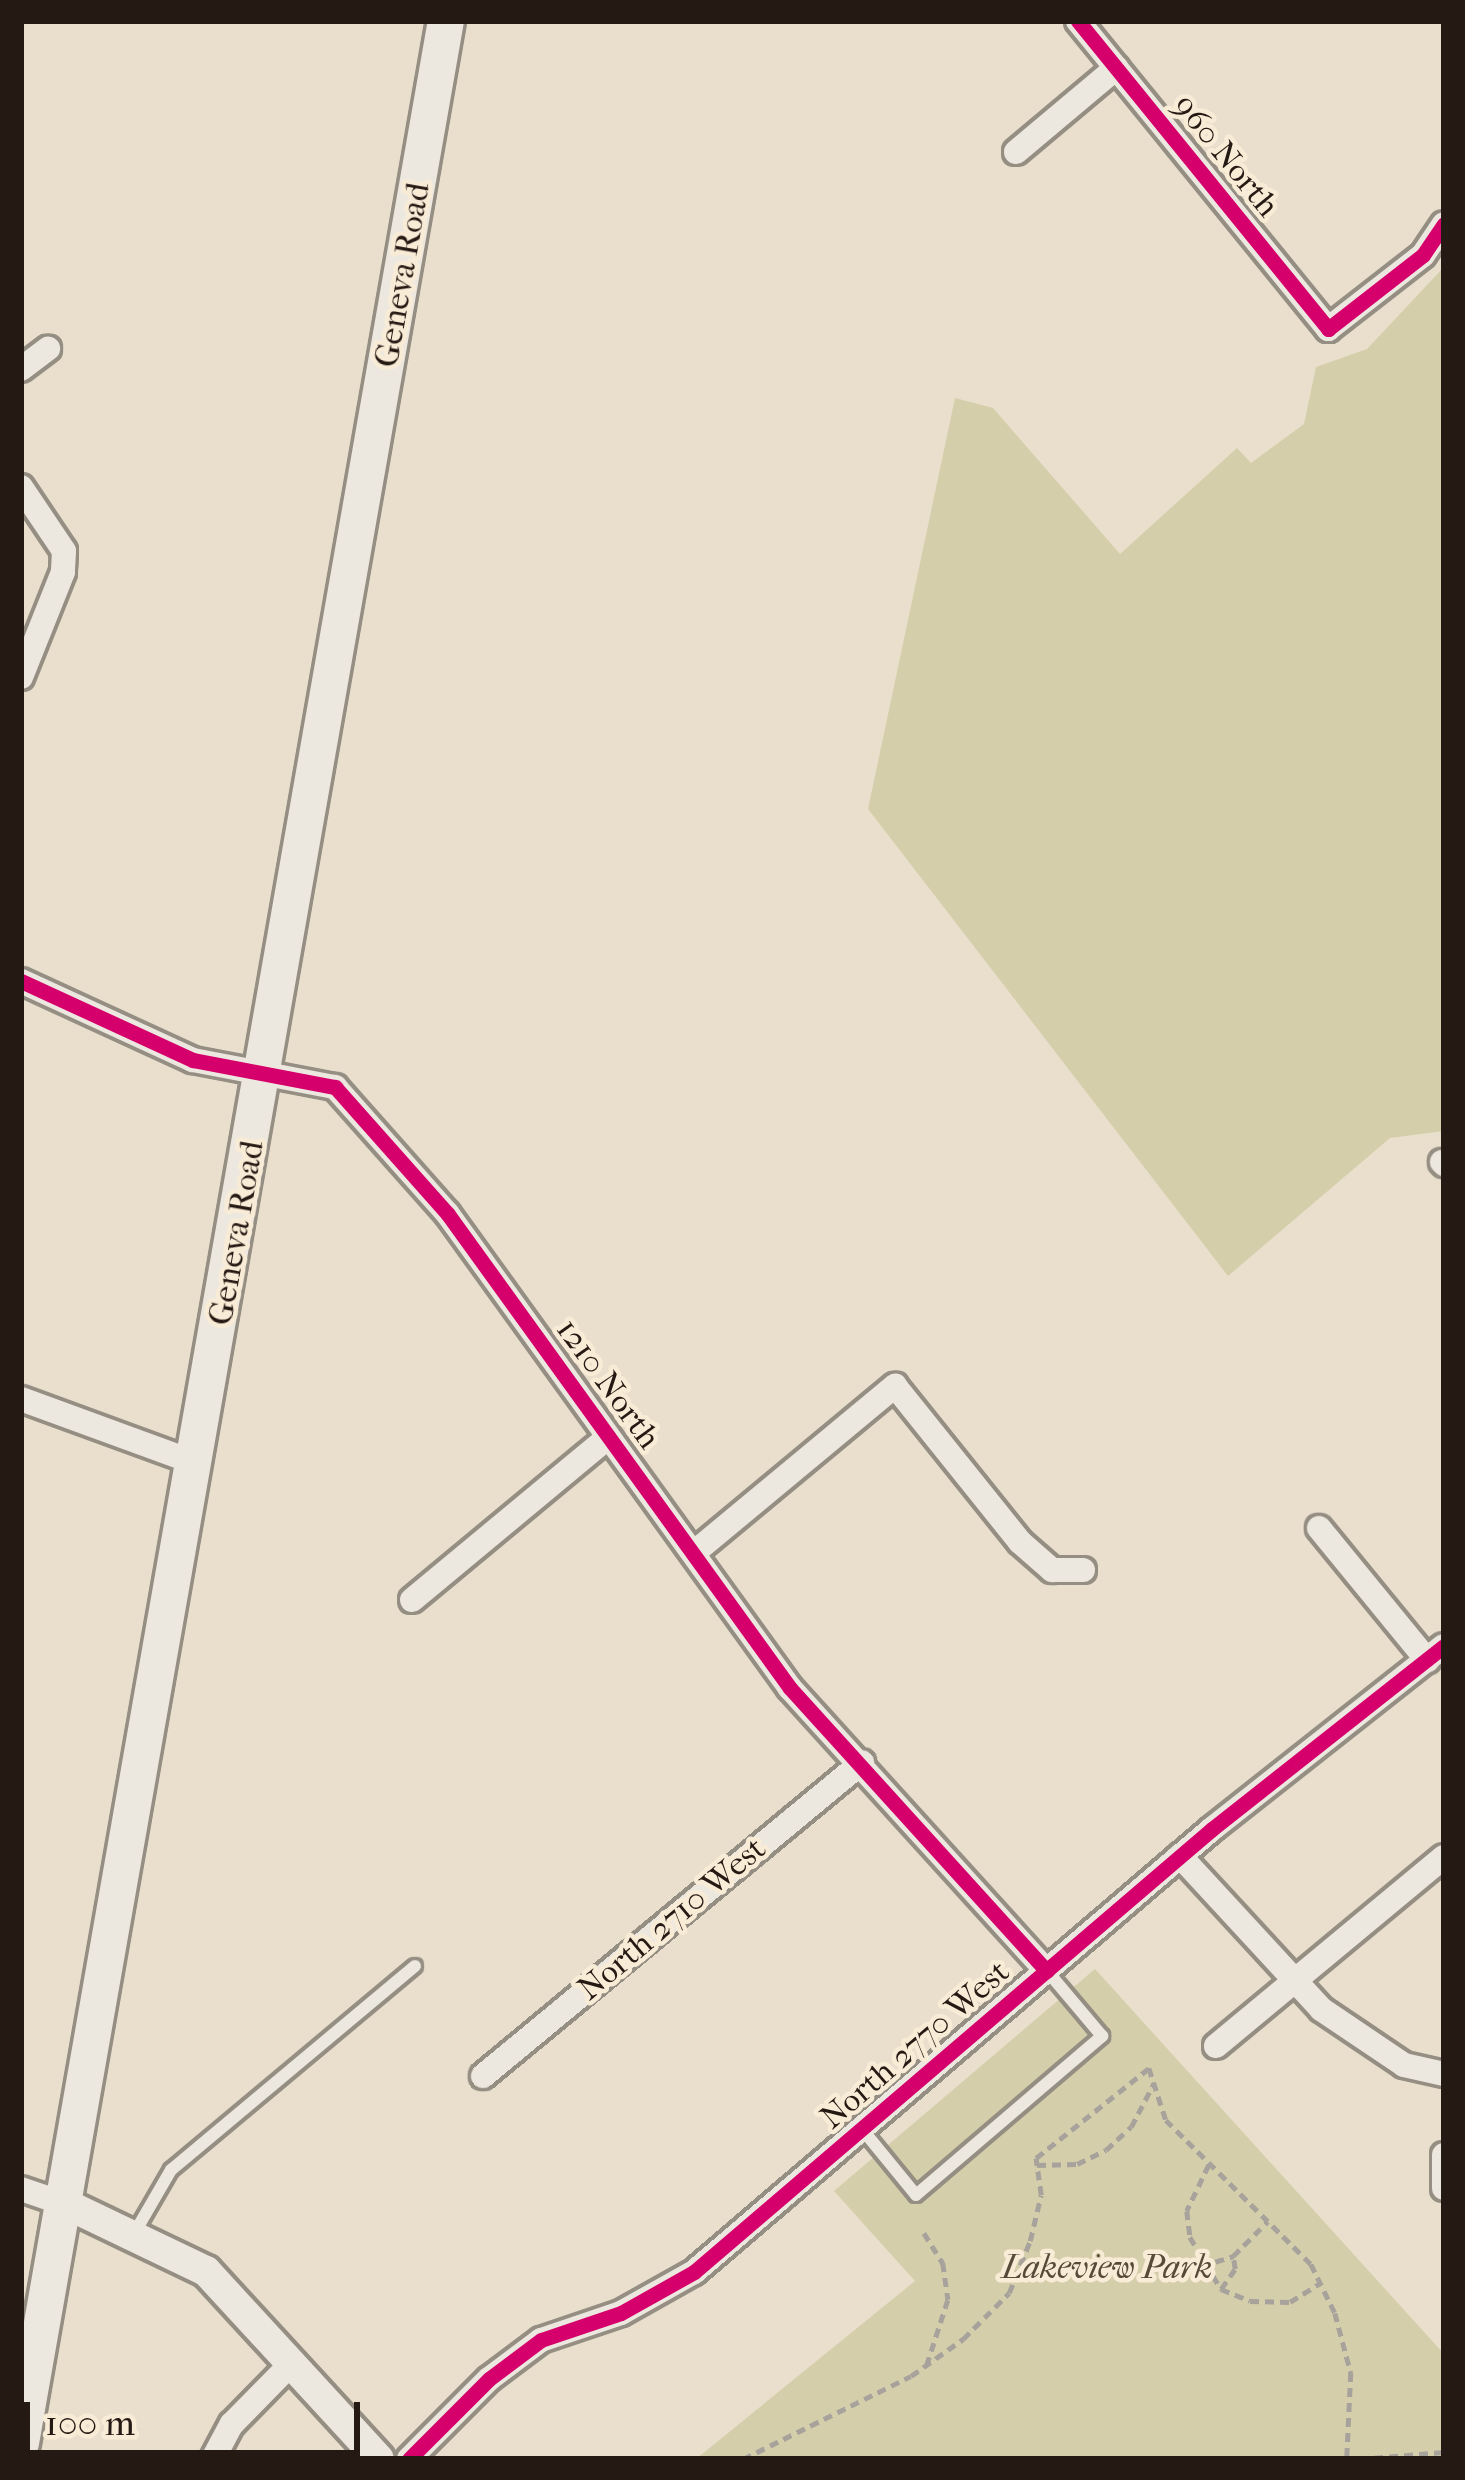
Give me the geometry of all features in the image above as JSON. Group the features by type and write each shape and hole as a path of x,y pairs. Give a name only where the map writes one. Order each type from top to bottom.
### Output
{"main road":[{"name":"Geneva Road","path":"21,2443 68,2205 446,21"}],"street":[{"name":"960 North","path":"1078,21 1328,329 1423,254 1444,224"},
{"path":"1016,152 1116,68"},
{"path":"21,369 48,349"},
{"path":"21,487 64,551 63,572 21,677"},
{"name":"1210 North","path":"21,981 194,1060 335,1087 384,1136 696,1551 776,1669 1047,1971"},
{"path":"696,1551 895,1386 1020,1542 1052,1570 1083,1570"},
{"path":"21,1400 196,1463"},
{"path":"412,1600 608,1437"},
{"path":"1319,1528 1435,1653"},
{"name":"North 2770 West","path":"409,2459 489,2379 541,2340 621,2313 694,2272 1180,1856 1435,1653"},
{"name":"North 2710 West","path":"483,2076 862,1762"},
{"path":"1180,1856 1292,1980 1369,2046 1444,2074"},
{"path":"1216,2047 1444,1857"},
{"path":"1444,2155 1444,2188"},
{"path":"21,2189 135,2232 206,2271 380,2459"},
{"path":"213,2459 232,2423 292,2362"}],"lane":[{"path":"135,2232 172,2170 415,1966"},
{"path":"862,2129 916,2195 950,2166 1102,2036 1047,1971"}],"path":[{"path":"1037,2165 1149,2068 1166,2120 1268,2221 1320,2283 1352,2373 1347,2459"},
{"path":"1037,2165 1077,2164 1106,2150 1131,2127 1154,2084"},
{"path":"1209,2164 1187,2211 1202,2266 1221,2289 1250,2301 1290,2302 1320,2283"},
{"path":"742,2459 927,2365 1009,2293 1041,2195 1037,2165"},
{"path":"1202,2266 1233,2256 1268,2221"},
{"path":"924,2233 943,2263 948,2300 927,2365"},
{"path":"1221,2289 1235,2270 1233,2256"},
{"path":"1359,2459 1444,2452"}],"green space":[{"path":"1444,267 1444,1131 1390,1138 1228,1276 868,809 955,398 993,408 1120,554 1237,448 1251,463 1304,424 1316,367 1367,349"},
{"name":"Lakeview Park","path":"1095,1969 1444,2354 1444,2459 696,2459 915,2281 834,2191"}],"cycle path":[{"path":"1078,21 1328,329 1423,255 1444,224"},
{"path":"21,981 193,1060 335,1087 447,1213 790,1688 1047,1971"},
{"path":"409,2459 489,2379 541,2340 621,2313 694,2272 1212,1829 1444,1646"}]}
